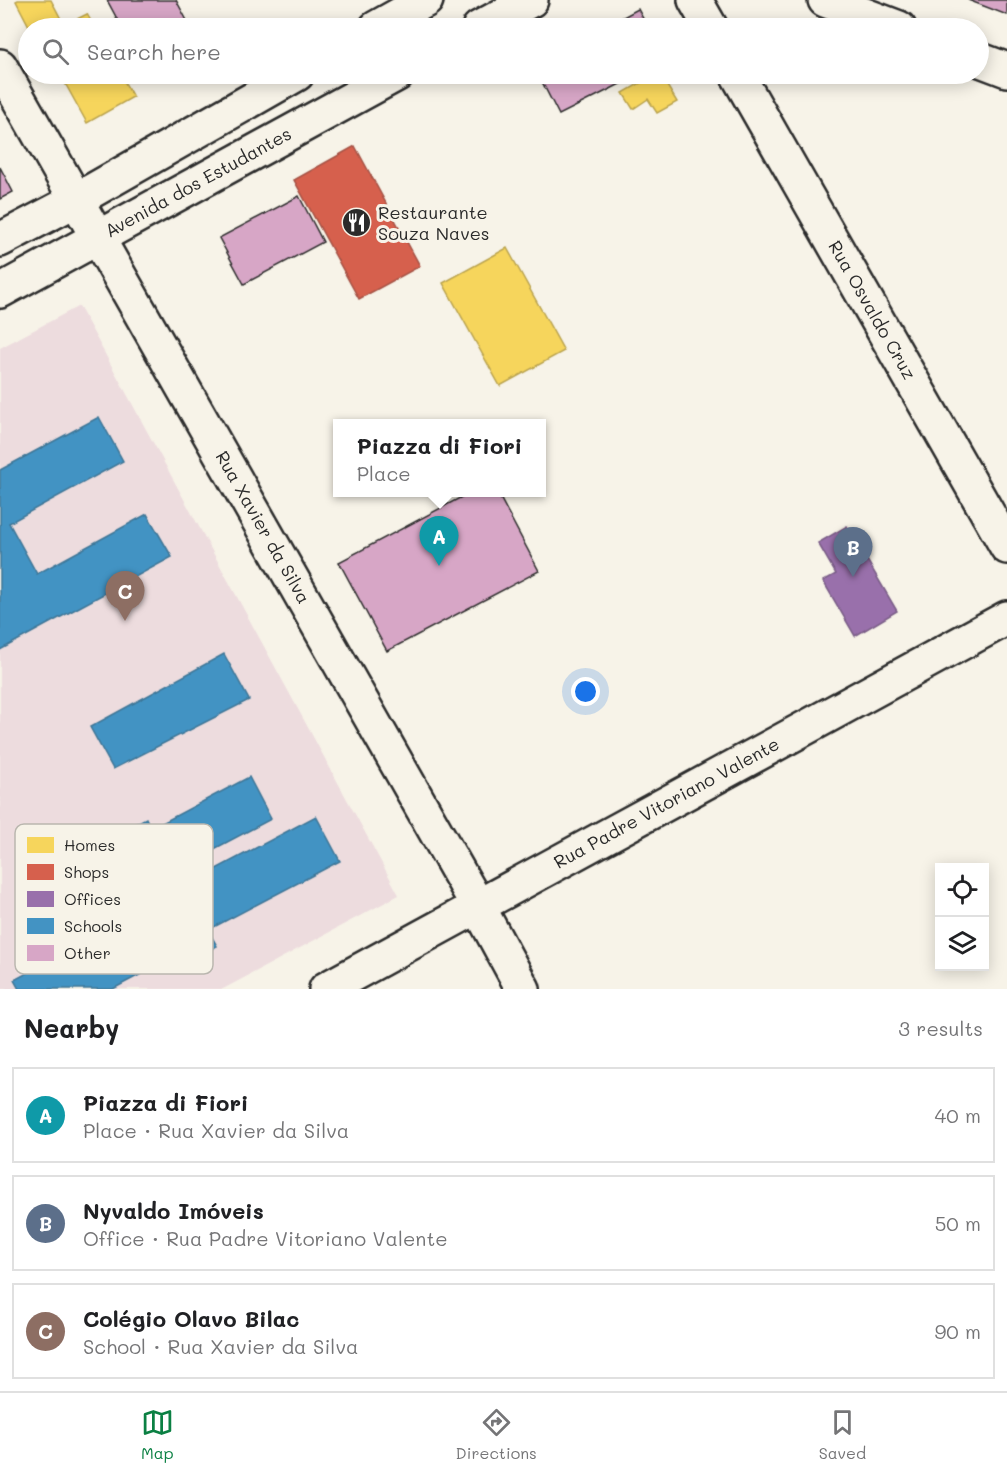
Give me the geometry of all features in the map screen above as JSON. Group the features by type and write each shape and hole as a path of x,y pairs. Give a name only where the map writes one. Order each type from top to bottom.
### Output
{"street":[{"path":"394,18 426,0"},
{"path":"498,18 531,0"},
{"path":"695,0 705,18"},
{"path":"825,0 873,18"},
{"path":"989,63 1007,70"},
{"name":"Rua Xavier da Silva","path":"0,66 523,989"},
{"path":"0,240 76,200 279,84"},
{"name":"Rua Osvaldo Cruz","path":"743,84 1007,547"},
{"name":"Avenida dos Estudantes","path":"0,291 98,237 343,86"},
{"name":"Rua Padre Vitoriano Valente","path":"326,989 1007,618"}],"shaded area":[{"path":"79,306 399,895 223,989 0,989 0,348"}],"building: Homes":[{"path":"51,0 60,18 25,18 16,1"},
{"path":"66,84 126,84 133,97 87,123"},
{"path":"639,84 666,84 677,102 657,113 648,99 633,109 623,93"},
{"path":"507,248 564,351 500,386 443,283"}],"building: Shops":[{"name":"Restaurante Souza Naves","path":"355,146 420,266 359,299 294,180"}],"building: Offices":[{"path":"847,526 897,611 855,636 823,581 836,574 818,543"}],"building: Schools":[{"path":"99,417 123,461 9,523 37,574 147,514 172,557 0,650 0,470"},
{"path":"224,654 249,700 113,769 90,727"},
{"path":"249,777 271,819 213,850 213,824 160,824"},
{"path":"316,816 340,861 213,927 213,871"},
{"path":"146,818 149,824 135,824"},
{"path":"25,974 141,974 113,989 19,989 14,980"}],"building: Other":[{"path":"107,0 176,0 186,18 117,18"},
{"path":"968,0 1007,0 1007,15"},
{"path":"638,9 643,18 621,18"},
{"path":"543,84 620,84 559,115"},
{"path":"0,167 13,192 0,199"},
{"path":"299,196 323,242 244,284 219,238"},
{"path":"462,497 500,497 539,571 387,651 339,562"}],"place":[{"name":"Restaurante Souza Naves","path":"357,223"},
{"name":"Piazza di Fiori","path":"439,566"},
{"name":"Nyvaldo Imóveis","path":"853,577"},
{"name":"Colégio Olavo Bilac","path":"125,621"}]}
